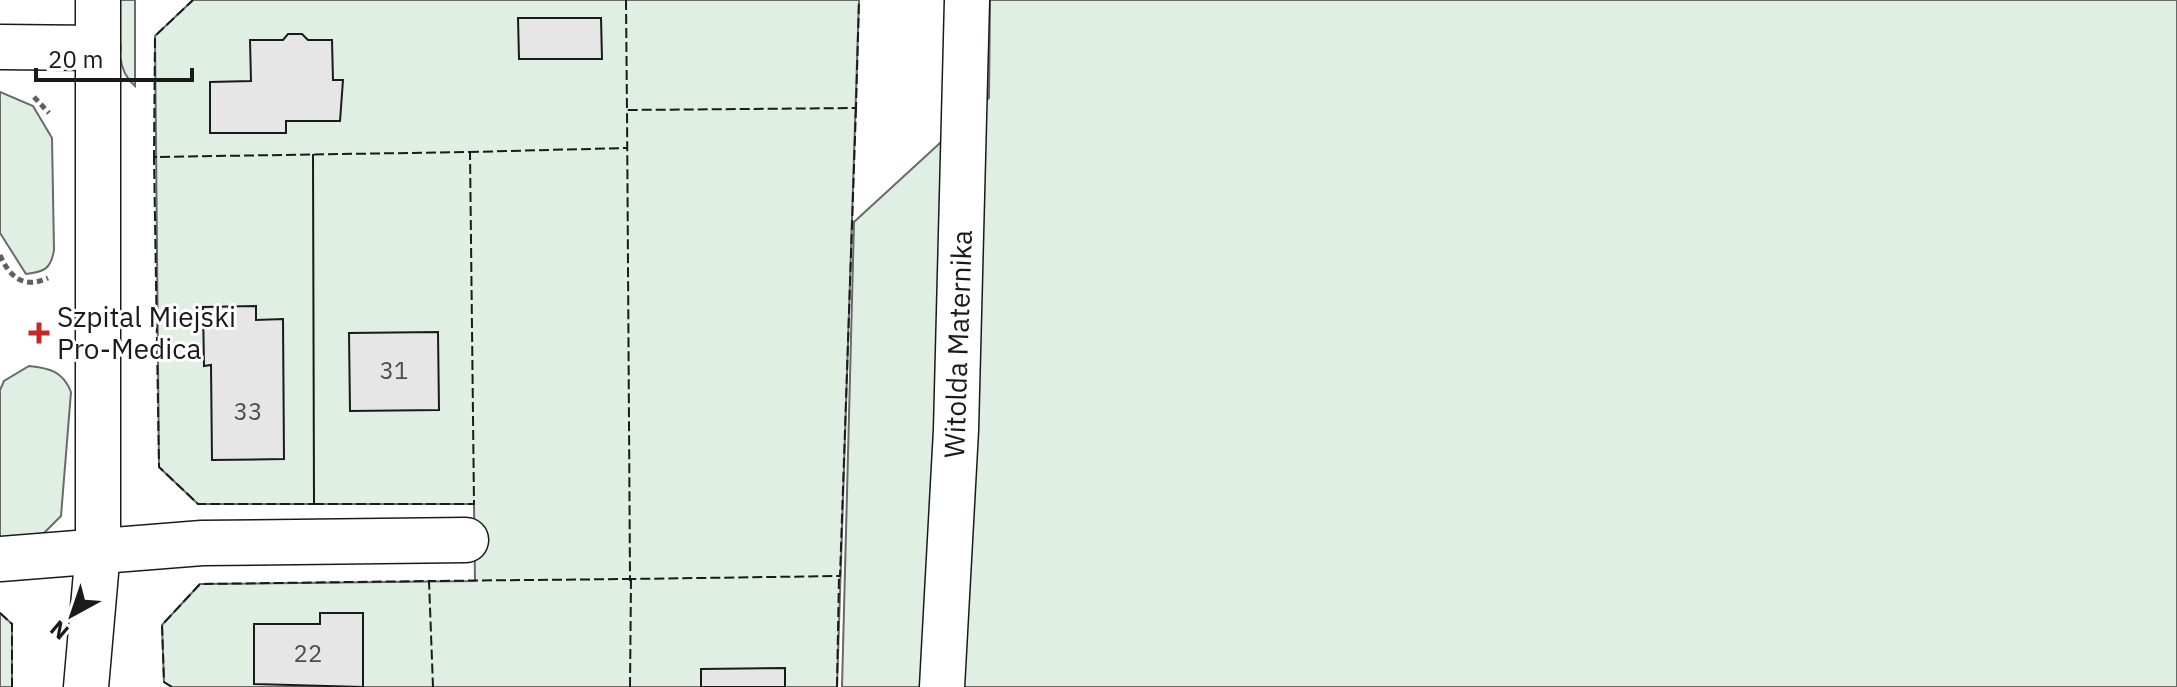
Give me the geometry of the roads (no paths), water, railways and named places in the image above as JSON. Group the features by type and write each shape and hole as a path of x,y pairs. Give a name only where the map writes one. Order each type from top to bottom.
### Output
{"street":[{"path":"86,687 98,550 98,0"},
{"name":"Witolda Maternika","path":"942,687 956,430 967,0"},
{"path":"0,47 98,48"},
{"path":"0,559 202,543 466,540"}],"place":[{"name":"Szpital Miejski Pro-Medica","path":"39,333"}]}
